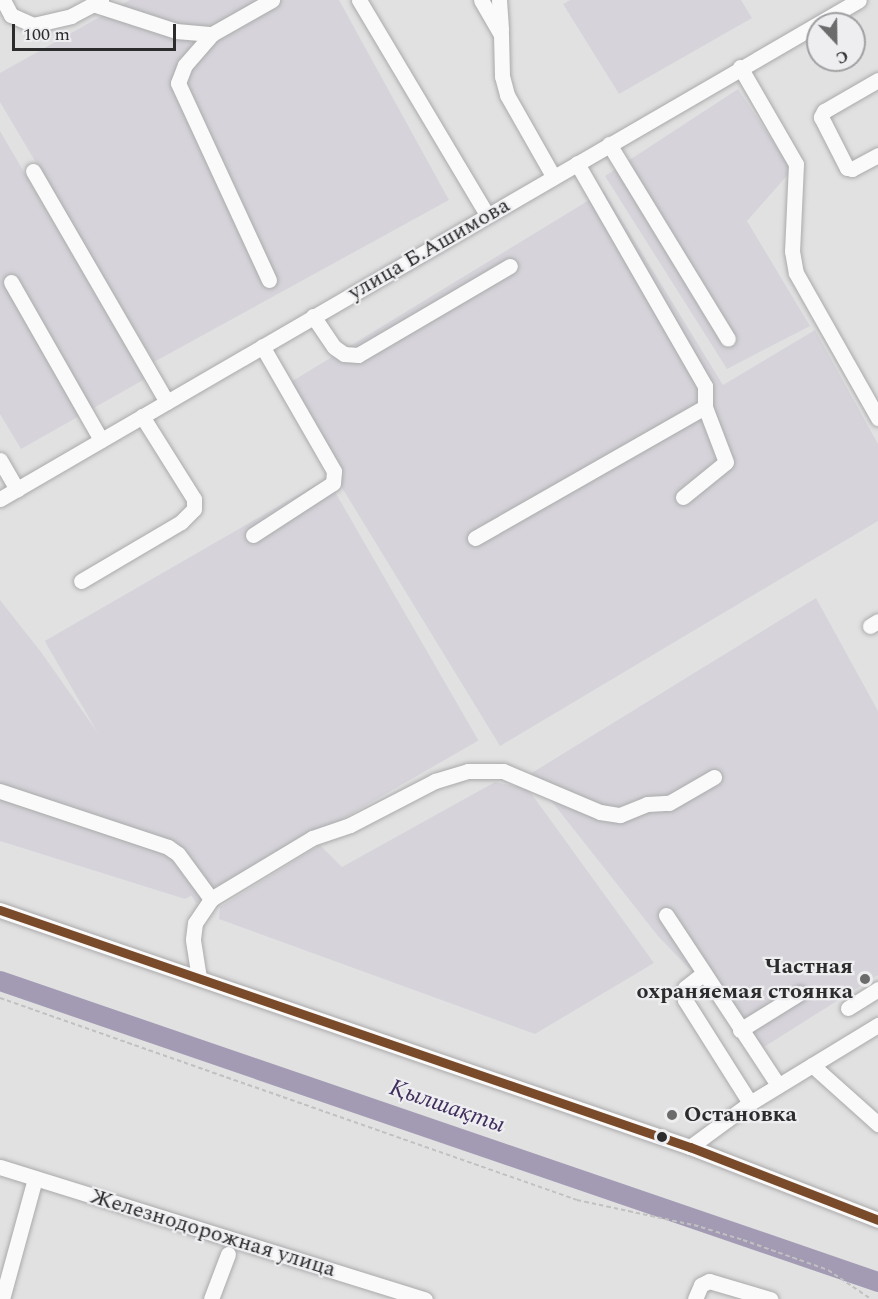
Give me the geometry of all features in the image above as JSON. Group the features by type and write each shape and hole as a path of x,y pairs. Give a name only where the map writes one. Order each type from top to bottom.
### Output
{"street":[{"path":"3,0 11,15 33,25 70,16 97,2 176,31 212,34"},
{"path":"269,279 179,91 179,76 185,65 212,34 272,0"},
{"path":"359,0 488,215"},
{"path":"482,0 501,34"},
{"path":"499,0 502,76 507,95 553,176"},
{"name":"улица Б.Ашимова","path":"0,499 740,67 859,0"},
{"path":"740,67 796,164 792,251 796,273 878,418"},
{"path":"878,80 824,111 821,117 847,168 852,169 878,155"},
{"path":"609,144 728,339"},
{"path":"577,163 705,386 705,406 726,462 683,497"},
{"path":"33,171 167,402"},
{"path":"313,316 334,347 344,354 358,356 510,266"},
{"path":"11,282 101,440"},
{"path":"253,535 333,483 334,477 327,456 262,346"},
{"path":"476,537 705,406"},
{"path":"81,581 181,522 194,509 194,499 142,416"},
{"path":"0,460 17,489"},
{"path":"199,978 194,931 196,918 211,899 312,838 350,825 418,788 468,771 502,771 613,815 647,804 669,803 714,777"},
{"path":"0,791 168,847 178,854 211,899"},
{"path":"0,910 690,1147 878,1220"},
{"path":"666,915 778,1085"},
{"path":"704,973 685,988 685,1000 750,1103"},
{"path":"848,1008 878,989"},
{"path":"740,1030 800,993"},
{"path":"690,1147 750,1103 878,1025"},
{"path":"812,1065 878,1124"},
{"path":"860,1108 878,1112"},
{"name":"Железнодорожная улица","path":"0,1167 425,1299"},
{"path":"2,1299 35,1178"},
{"path":"211,1299 228,1254"},
{"path":"695,1299 701,1285 709,1281 770,1299"}],"path":[{"path":"0,998 578,1200 694,1225 743,1240 828,1270 871,1299"}],"shaded area":[{"path":"130,0 339,0 449,200 154,362 0,102 0,73"},
{"path":"570,0 741,0 752,18 619,94 563,4"},
{"path":"738,89 792,170 747,221 810,326 727,369 605,176"},
{"path":"0,131 145,379 21,449 0,414"},
{"path":"604,191 723,385 815,330 878,444 878,521 500,746 281,388"},
{"path":"327,478 478,740 196,903 45,641"},
{"path":"816,598 878,711 878,975 764,1047 658,936 530,774"},
{"path":"0,600 41,652 207,888 185,899 0,841"},
{"path":"495,782 528,789 654,963 535,1034 219,919 220,907 320,845 342,867"}],"waterway":[{"name":"Қылшақты","path":"0,981 878,1282"}],"transit line":[{"path":"0,910 690,1147 878,1220"}],"place":[{"name":"Частная охраняемая стоянка","path":"865,979"},
{"name":"Остановка","path":"672,1115"}]}
